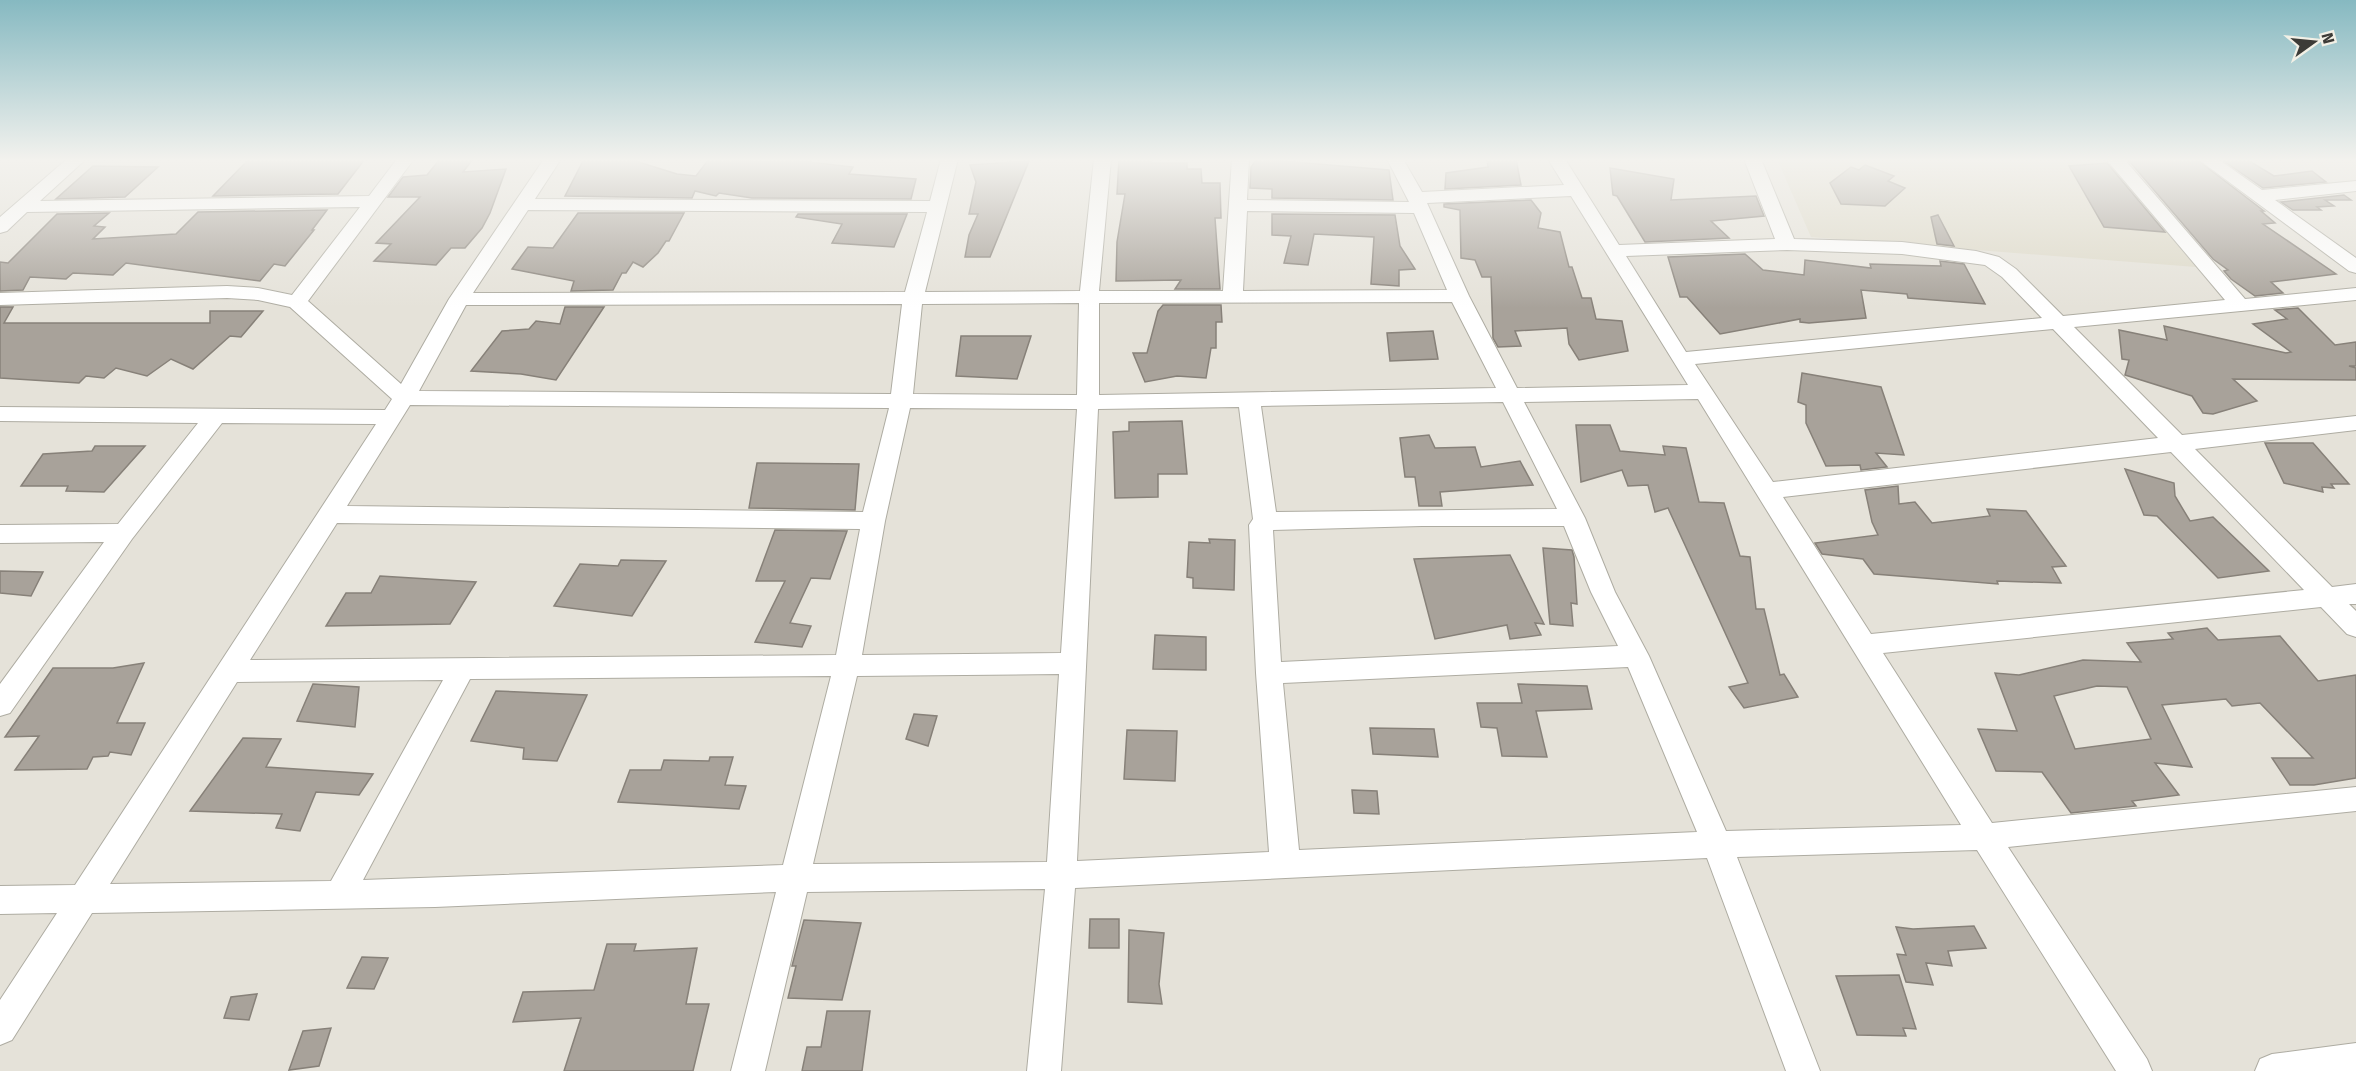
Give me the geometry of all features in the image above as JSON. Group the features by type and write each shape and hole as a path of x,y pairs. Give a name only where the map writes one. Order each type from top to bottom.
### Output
{"street":[{"path":"0,227 20,209"},
{"path":"297,302 368,209"},
{"path":"0,1029 397,408 459,299 519,209"},
{"path":"748,1071 847,664 873,521 901,402 913,299 936,209"},
{"path":"1044,1071 1061,875 1088,402 1089,296 1097,209"},
{"path":"1233,296 1238,209"},
{"path":"1422,209 1459,296 1513,396 1574,518 1603,592 1636,656 1717,844 1803,1071"},
{"path":"1588,209 1680,359 1704,392 1866,645 1983,837 2134,1071"},
{"path":"1773,209 1787,244"},
{"path":"2158,209 2240,305"},
{"path":"2278,209 2356,267"},
{"path":"1614,251 1787,244 1902,248 1992,261 2009,273 2056,324 2356,627"},
{"path":"0,299 227,292 258,294 297,302 397,408"},
{"path":"1680,359 2356,294"},
{"path":"459,299 1459,296"},
{"path":"0,414 216,416 397,408 1088,402 1704,392"},
{"path":"1249,400 1265,522"},
{"path":"0,705 12,675 216,416"},
{"path":"1766,491 2356,423"},
{"path":"329,514 873,521"},
{"path":"1285,864 1269,674 1261,525 1265,522 1464,515 1574,518"},
{"path":"0,534 124,533"},
{"path":"1866,645 2356,594"},
{"path":"1269,674 1636,656"},
{"path":"230,671 1072,663"},
{"path":"340,894 464,668"},
{"path":"0,900 340,894 794,878 1061,875 1717,844 1983,837 2356,799"},
{"path":"2272,1071 2356,1060"}],"shaded area":[{"path":"1799,209 2149,209 2196,267 1811,237"}],"building":[{"path":"409,209 491,209 482,228 465,248 451,248 436,265 374,261 391,244 376,243"},
{"path":"970,209 1010,209 990,257 965,257 969,235 978,214 969,214"},
{"path":"1123,209 1221,209 1221,218 1215,218 1220,289 1175,289 1181,280 1116,281 1117,242"},
{"path":"1455,209 1538,209 1541,213 1538,228 1560,232 1569,267 1572,267 1582,298 1591,298 1596,319 1622,321 1628,351 1579,360 1569,344 1567,328 1515,331 1521,346 1498,347 1493,338 1491,277 1482,277 1475,260 1461,258 1460,210"},
{"path":"1625,209 1761,209 1764,216 1711,221 1729,238 1645,242"},
{"path":"2094,209 2146,209 2165,232 2104,227"},
{"path":"2170,209 2261,209 2275,223 2263,224 2336,274 2271,282 2283,293 2255,296 2231,279 2224,271 2228,270 2213,259"},
{"path":"2291,209 2321,210 2293,210"},
{"path":"327,210 285,266 274,264 260,281 126,263 113,275 73,273 66,279 30,277 23,290 0,291 0,262 8,263 57,214 109,213 94,226 105,227 93,239 176,234 198,212"},
{"path":"578,213 684,213 669,241 666,241 658,253 643,267 633,262 626,273 622,273 613,290 571,291 574,281 512,269 528,247 553,248"},
{"path":"798,214 907,214 894,247 832,243 842,224 796,217"},
{"path":"1272,214 1395,215 1400,246 1415,269 1399,270 1399,286 1371,284 1374,237 1314,234 1308,265 1284,263 1291,236 1272,235"},
{"path":"1938,215 1954,246 1937,244 1931,217"},
{"path":"1745,254 1763,270 1804,275 1805,260 1871,268 1870,264 1941,266 1940,261 1964,264 1985,304 1908,298 1907,294 1861,290 1866,318 1809,323 1800,322 1800,319 1720,334 1687,297 1680,297 1668,257"},
{"path":"1163,305 1221,305 1222,322 1216,322 1216,348 1211,348 1206,378 1177,376 1145,382 1133,353 1147,353 1158,311"},
{"path":"0,307 13,307 4,323 210,323 210,311 263,311 241,337 230,336 193,369 171,359 147,376 116,368 104,378 86,376 79,383 0,378"},
{"path":"565,307 604,307 556,380 521,374 471,371 502,331 529,329 536,321 560,324"},
{"path":"2298,308 2335,345 2356,342 2356,366 2349,366 2356,368 2356,380 2233,379 2257,401 2213,414 2203,413 2192,396 2125,375 2129,360 2122,359 2119,330 2167,340 2164,326 2286,353 2291,352 2253,324 2287,319 2275,310"},
{"path":"1433,331 1438,359 1390,361 1387,333"},
{"path":"961,336 1031,336 1017,379 956,376"},
{"path":"1802,373 1881,387 1904,455 1876,453 1887,467 1861,470 1860,465 1826,466 1806,423 1806,405 1798,402"},
{"path":"1182,421 1187,474 1158,474 1158,497 1115,498 1113,432 1129,431 1129,422"},
{"path":"1576,425 1610,425 1620,451 1665,455 1663,446 1686,448 1699,502 1724,503 1740,556 1750,557 1756,609 1764,609 1780,675 1784,674 1798,697 1744,708 1729,687 1748,683 1668,508 1655,512 1648,485 1628,486 1622,470 1581,482"},
{"path":"1429,435 1435,448 1475,447 1481,467 1520,461 1533,485 1440,492 1442,506 1419,506 1415,477 1405,477 1400,438"},
{"path":"2265,443 2313,443 2349,484 2331,484 2334,488 2322,487 2323,492 2284,483"},
{"path":"95,446 145,446 104,492 66,491 68,486 21,486 43,454 92,451"},
{"path":"757,463 859,464 855,510 749,508"},
{"path":"2125,469 2174,483 2175,496 2190,521 2213,517 2269,571 2218,578 2157,516 2144,515"},
{"path":"1898,486 1899,504 1915,502 1932,523 1990,516 1987,509 2026,511 2066,566 2052,567 2061,583 1997,581 1998,584 1874,574 1863,559 1822,554 1815,543 1878,535 1872,522 1865,490"},
{"path":"775,530 847,531 830,579 811,578 790,623 811,626 802,647 755,642 785,581 756,581"},
{"path":"1209,539 1235,540 1234,590 1193,588 1193,578 1187,577 1189,542 1210,543"},
{"path":"1543,548 1572,550 1577,604 1571,603 1573,626 1550,624"},
{"path":"1510,555 1544,624 1535,623 1541,635 1510,639 1507,625 1435,639 1414,559"},
{"path":"621,560 666,561 632,616 554,606 580,564 618,566"},
{"path":"0,571 43,572 31,596 0,593"},
{"path":"380,576 476,582 450,624 326,626 346,593 371,593"},
{"path":"2207,628 2218,640 2280,636 2318,681 2356,675 2356,778 2314,785 2290,785 2272,758 2313,758 2260,703 2232,706 2226,699 2162,705 2192,767 2155,763 2179,795 2132,801 2136,806 2071,813 2042,772 1996,771 1978,729 2017,731 1995,673 2019,675 2083,660 2141,662 2127,643 2173,639 2168,633","holes":["2097,686 2127,687 2151,739 2075,749 2054,696"]},
{"path":"1155,635 1206,637 1206,670 1153,669"},
{"path":"144,663 117,723 145,723 131,755 110,752 108,756 93,757 87,769 15,770 39,736 5,737 53,668 113,668"},
{"path":"313,684 359,687 355,727 297,721"},
{"path":"1518,684 1587,686 1592,709 1536,711 1547,757 1502,756 1497,728 1481,727 1477,703 1522,703"},
{"path":"496,691 587,695 557,761 523,759 524,748 471,741"},
{"path":"914,714 937,716 928,746 906,739"},
{"path":"1370,728 1434,729 1438,757 1373,754"},
{"path":"1127,730 1177,731 1175,781 1124,779"},
{"path":"243,738 281,739 266,767 373,774 359,795 316,792 300,831 276,828 282,814 190,811"},
{"path":"710,757 733,757 725,785 746,786 739,809 618,802 630,770 661,770 664,760 709,761"},
{"path":"1352,790 1377,791 1379,814 1354,813"},
{"path":"1090,919 1119,919 1119,948 1089,948"},
{"path":"804,920 861,923 842,1000 788,998 796,966 792,966"},
{"path":"1974,926 1986,948 1948,951 1952,966 1926,963 1933,985 1906,982 1897,954 1906,955 1896,927 1913,929"},
{"path":"1129,930 1164,933 1159,984 1162,1004 1128,1002"},
{"path":"607,944 636,944 634,951 697,948 686,1004 709,1004 693,1071 564,1071 581,1018 513,1022 523,992 594,990"},
{"path":"362,957 388,958 374,989 347,988"},
{"path":"1899,975 1916,1029 1903,1028 1906,1036 1857,1035 1836,976"},
{"path":"257,994 249,1020 224,1018 231,997"},
{"path":"827,1011 870,1011 862,1071 802,1071 807,1047 821,1047"},
{"path":"331,1028 319,1066 289,1070 303,1031"}]}
